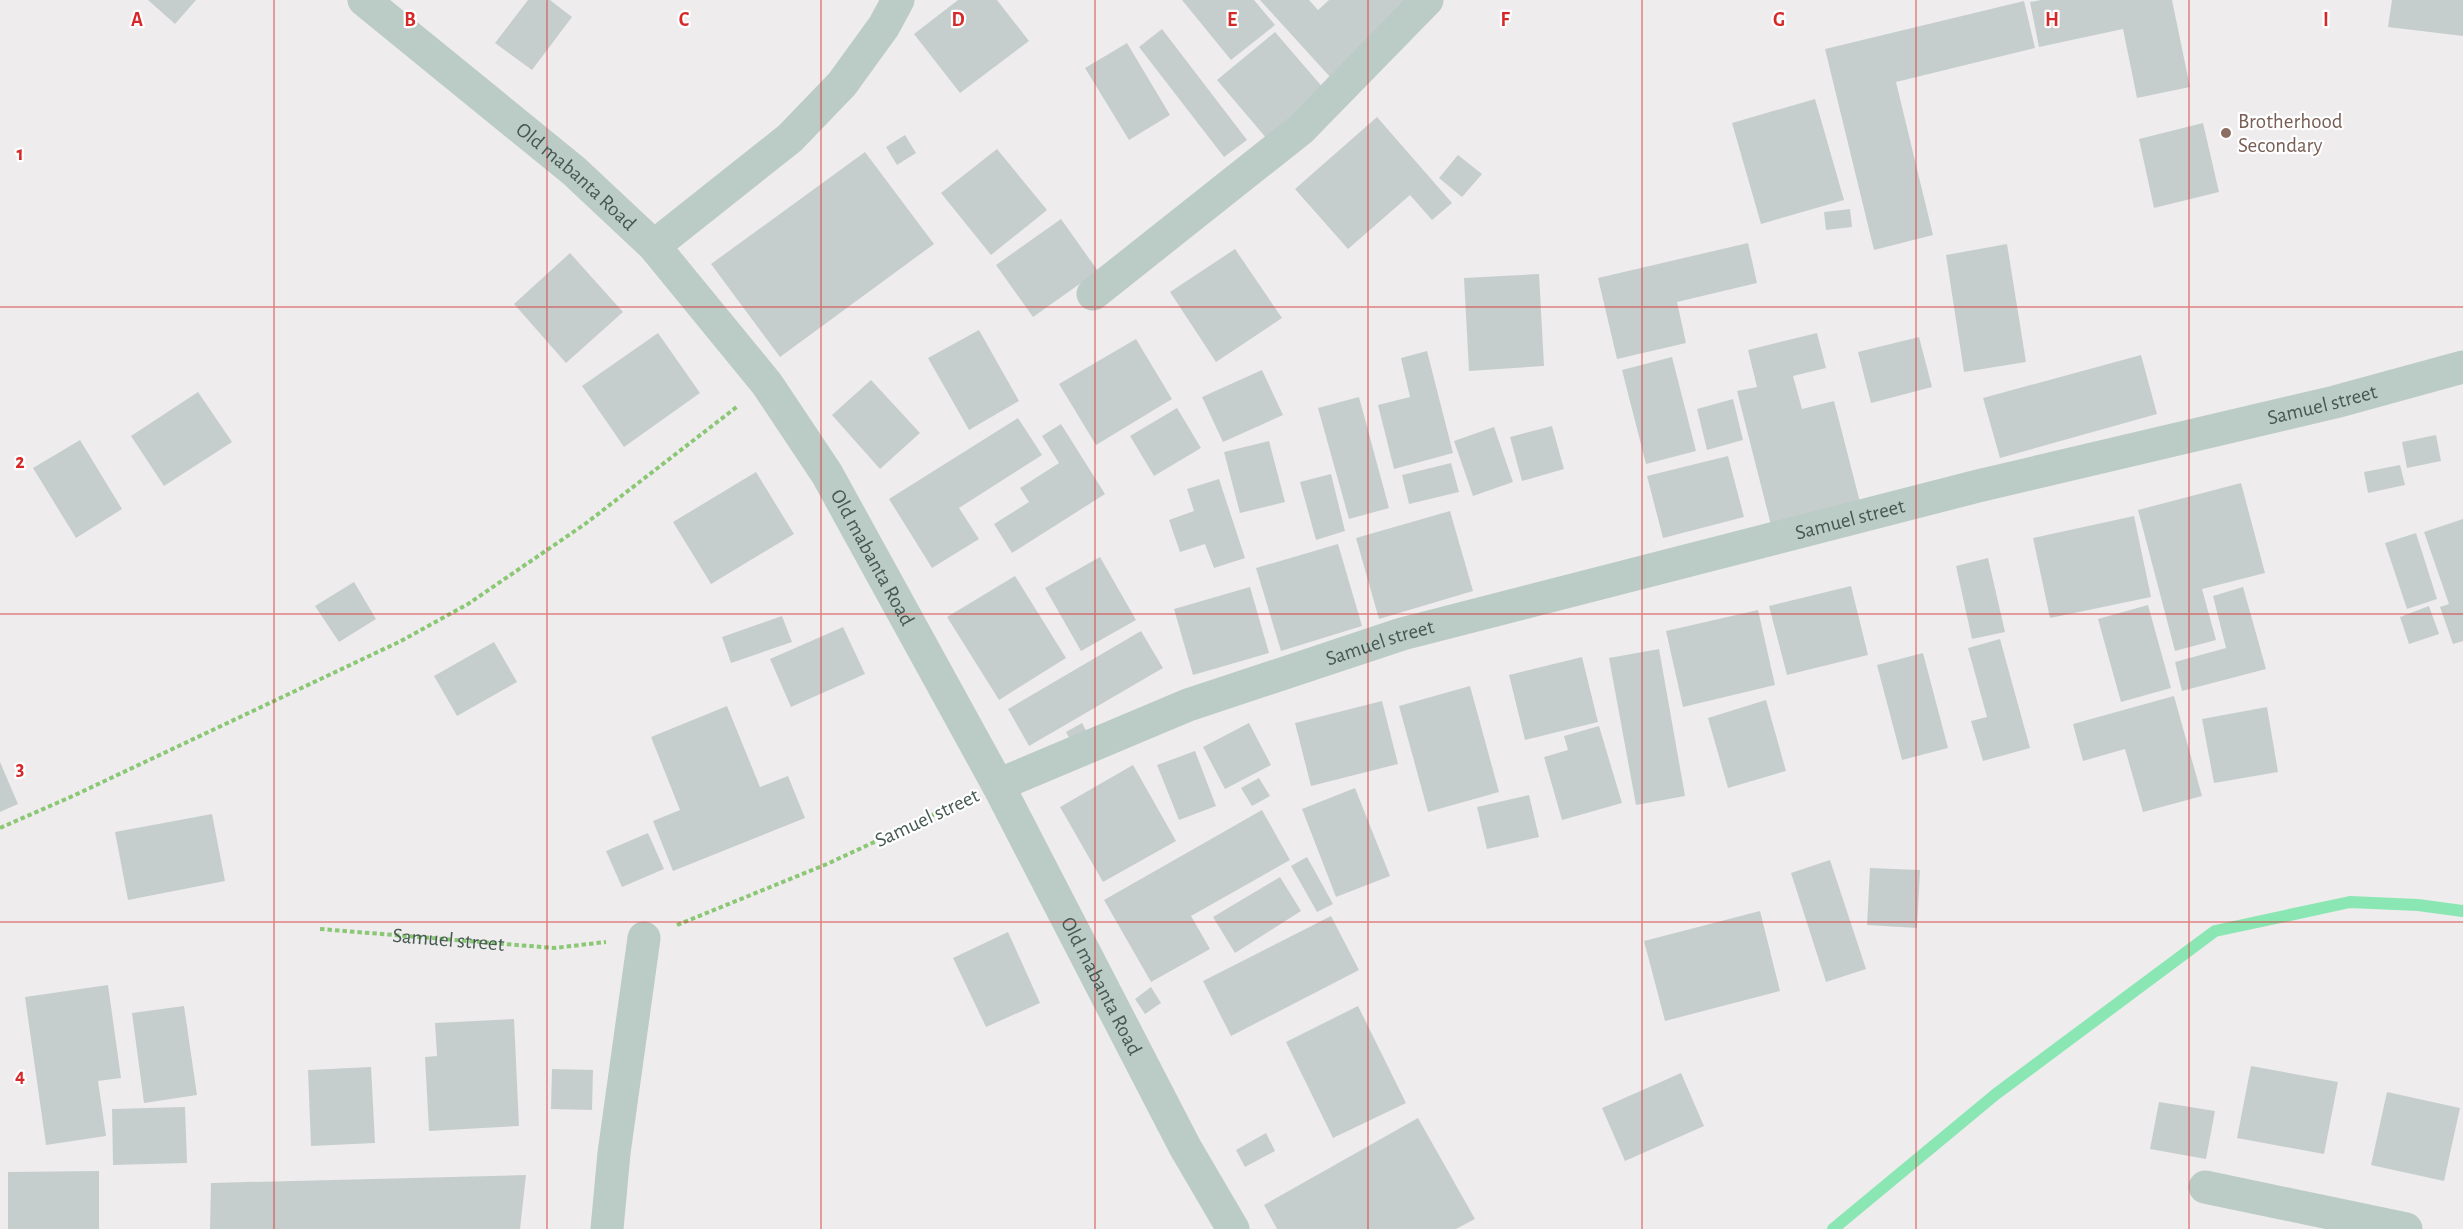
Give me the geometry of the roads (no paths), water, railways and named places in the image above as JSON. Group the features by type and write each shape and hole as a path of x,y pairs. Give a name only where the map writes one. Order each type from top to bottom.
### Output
{"street":[{"name":"Old mabanta Road","path":"363,0 574,171 654,246 767,384 827,474 998,785 1185,1147 1233,1229"},
{"path":"654,246 790,138 842,84 884,26 898,0"},
{"path":"1093,294 1300,129 1427,0"},
{"name":"Samuel street","path":"998,785 1188,705 1402,634 1978,486 2336,402 2463,367"},
{"path":"607,1229 614,1153 644,938"},
{"path":"2205,1187 2406,1229"}],"waterway":[{"path":"1833,1229 1996,1094 2215,931 2350,902 2418,905 2463,911"}],"place":[{"name":"Brotherhood Secondary","path":"2226,133"}]}
